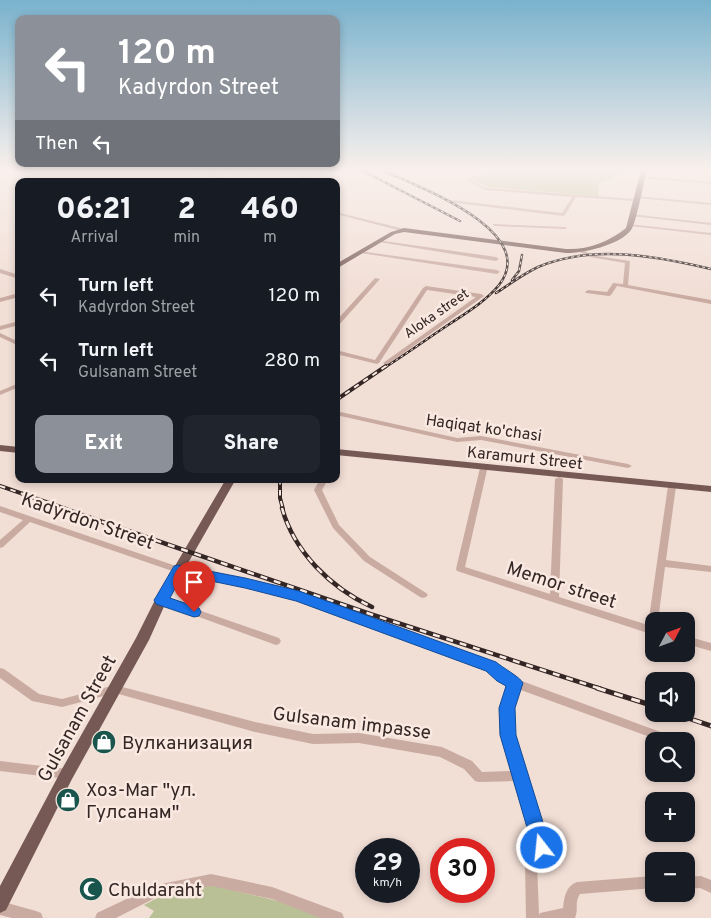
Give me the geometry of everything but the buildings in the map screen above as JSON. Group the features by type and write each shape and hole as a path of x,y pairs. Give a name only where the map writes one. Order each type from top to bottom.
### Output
{"main road":[{"path":"340,264 402,230 582,252 623,234 630,225 632,215"},
{"path":"0,447 15,449"},
{"name":"Karamurt Street","path":"340,452 672,487"},
{"name":"Karamurt Street","path":"340,456 559,479 711,490"},
{"name":"Gulsanam Street","path":"0,906 67,774 142,640 161,600 229,483"}],"street":[{"path":"546,213 563,215 564,213"},
{"path":"340,215 402,230"},
{"path":"632,215 711,224"},
{"path":"495,225 565,228"},
{"path":"630,225 711,234"},
{"path":"379,241 496,259"},
{"path":"360,252 496,272"},
{"path":"570,252 628,262 625,286"},
{"path":"582,252 590,256"},
{"path":"0,271 15,276"},
{"path":"0,277 10,274"},
{"path":"340,321 377,279"},
{"path":"588,292 609,294 615,284 711,302"},
{"name":"Aloka street","path":"340,353 377,362 426,288 481,296 386,363"},
{"path":"0,300 15,296"},
{"path":"0,328 15,324"},
{"path":"0,335 15,342"},
{"path":"0,393 15,387"},
{"name":"Haqiqat ko'chasi","path":"340,414 457,440 481,438 628,466"},
{"name":"Memor street","path":"483,470 460,569 645,628"},
{"path":"554,600 559,479"},
{"path":"322,483 318,490 336,526 367,559 423,595"},
{"path":"656,612 672,487"},
{"name":"Kadyrdon Street","path":"0,508 178,570 245,583 299,597 491,666 503,677 515,683 648,732"},
{"path":"0,545 29,519"},
{"path":"662,564 711,569"},
{"path":"161,600 276,641"},
{"path":"695,643 711,647"},
{"path":"0,672 36,698 62,703 115,689"},
{"path":"515,683 508,700 507,721 512,750 542,848 531,860 533,918"},
{"name":"Gulsanam impasse","path":"115,689 254,727 313,739 359,738 442,752 468,765 479,776 521,776"},
{"path":"0,766 67,774"},
{"path":"102,918 156,891 211,880 272,893 337,918"},
{"path":"695,882 701,882 711,887"},
{"path":"545,918 570,914 570,898 577,888 645,883"},
{"path":"0,906 36,918"}],"green space":[{"path":"212,885 294,905 321,918 149,918 154,911 144,905 170,891"}],"railway":[{"path":"444,213 460,221"},
{"path":"384,368 468,312 499,285 507,265 503,246 489,229 469,213"},
{"path":"496,293 538,267 580,256 624,254 668,260 711,269"},
{"path":"512,280 519,271 522,255"},
{"path":"340,397 386,366"},
{"path":"280,483 280,498 283,509"},
{"path":"0,486 66,509"},
{"path":"62,508 370,614 601,689"},
{"path":"282,508 295,539 316,567 342,590 372,607"},
{"path":"597,688 645,703"},
{"path":"695,721 711,726"}],"place":[{"name":"Вулканизация","path":"104,742"},
{"name":"Хоз-Маг \"ул. Гулсанам\"","path":"68,800"},
{"name":"Chuldaraht","path":"91,889"}],"route":[{"path":"194,612 161,600 178,570 245,583 299,597 491,666 503,677 515,683 508,700 508,735 542,848"}]}
